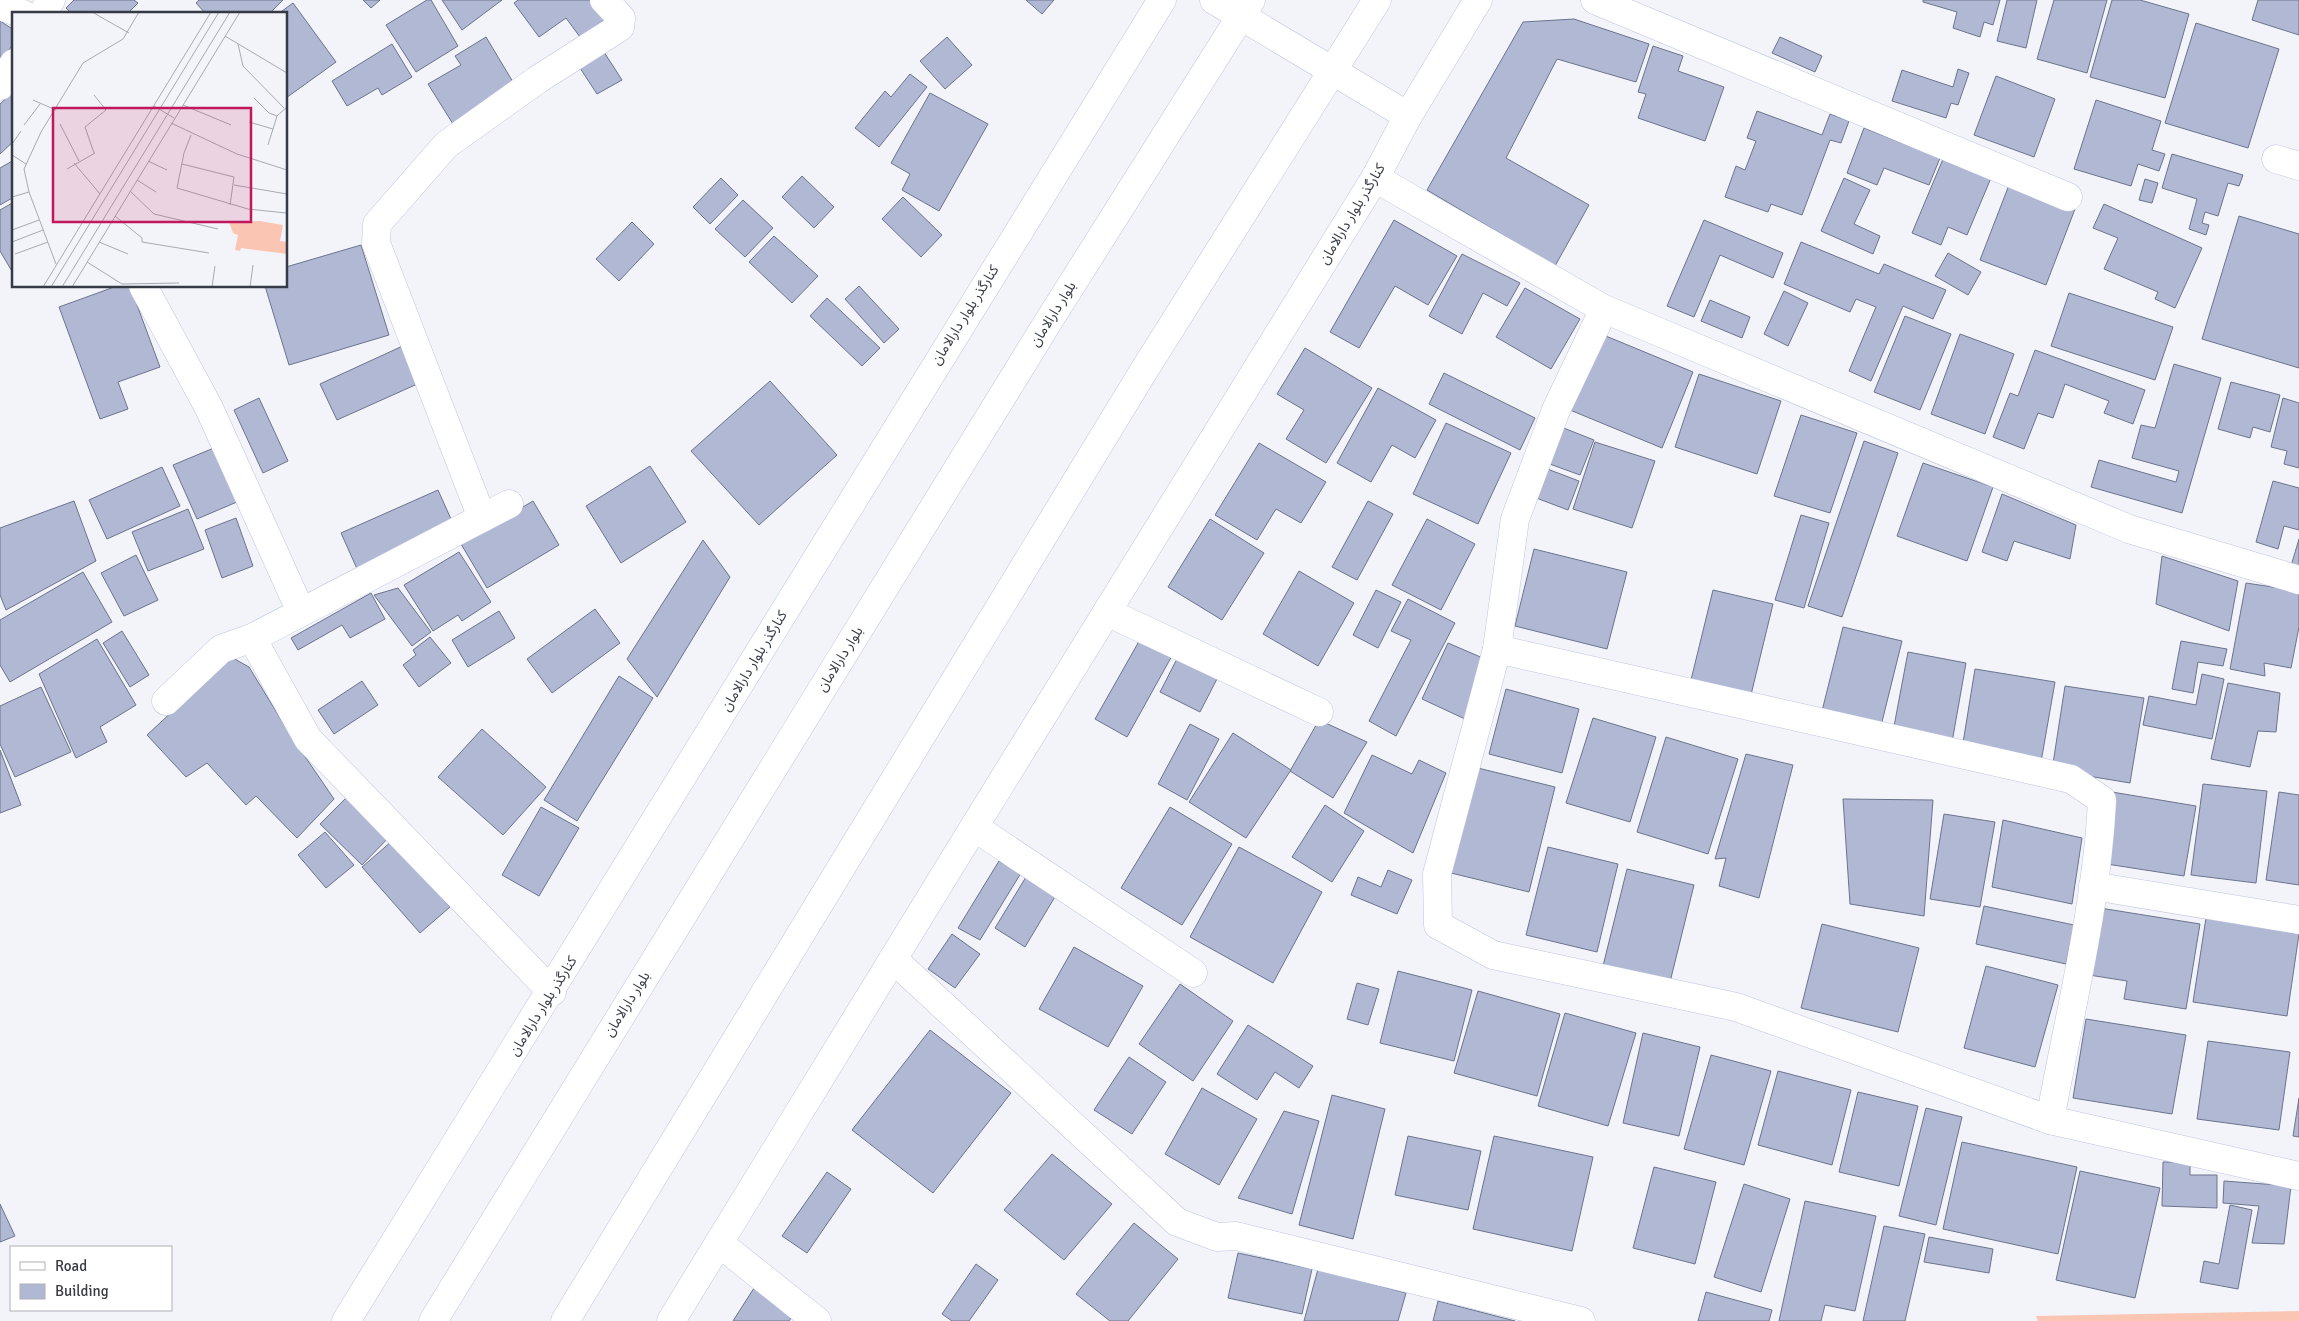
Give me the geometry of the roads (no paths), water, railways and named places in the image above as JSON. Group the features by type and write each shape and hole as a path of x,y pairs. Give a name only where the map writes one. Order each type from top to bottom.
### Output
{"street":[{"path":"43,12 51,0"},
{"path":"482,518 376,243 376,224 446,144 536,80 620,27 621,18 604,0"},
{"name":"کنارگذر بلوار دارالامان","path":"346,1321 552,992 968,310 1162,0"},
{"path":"1214,0 1246,8 1334,71 1408,116"},
{"path":"564,1321 1143,372 1377,0"},
{"name":"کنارگذر بلوار دارالامان","path":"671,1321 1375,178 1408,116 1478,0"},
{"path":"1595,0 2068,197"},
{"path":"0,6 17,12"},
{"name":"بلوار دارالامان","path":"433,1321 1037,338 1246,8"},
{"path":"0,86 12,65"},
{"path":"1375,178 1604,309 2129,529 2299,580"},
{"path":"144,288 209,408 301,612"},
{"path":"1604,309 1556,410 1515,519 1498,649 1437,874 1438,925 1493,955 1736,1006 2050,1120 2299,1176"},
{"path":"166,701 221,649 252,638 508,504"},
{"path":"1107,612 1319,712"},
{"path":"252,638 308,739 552,992"},
{"path":"1498,649 2070,779 2102,800 2100,846 2050,1120"},
{"path":"974,827 1193,973"},
{"path":"2093,886 2299,920"},
{"path":"893,959 1177,1222 1217,1237 1236,1236 1581,1321"},
{"path":"719,1243 817,1321"}]}
